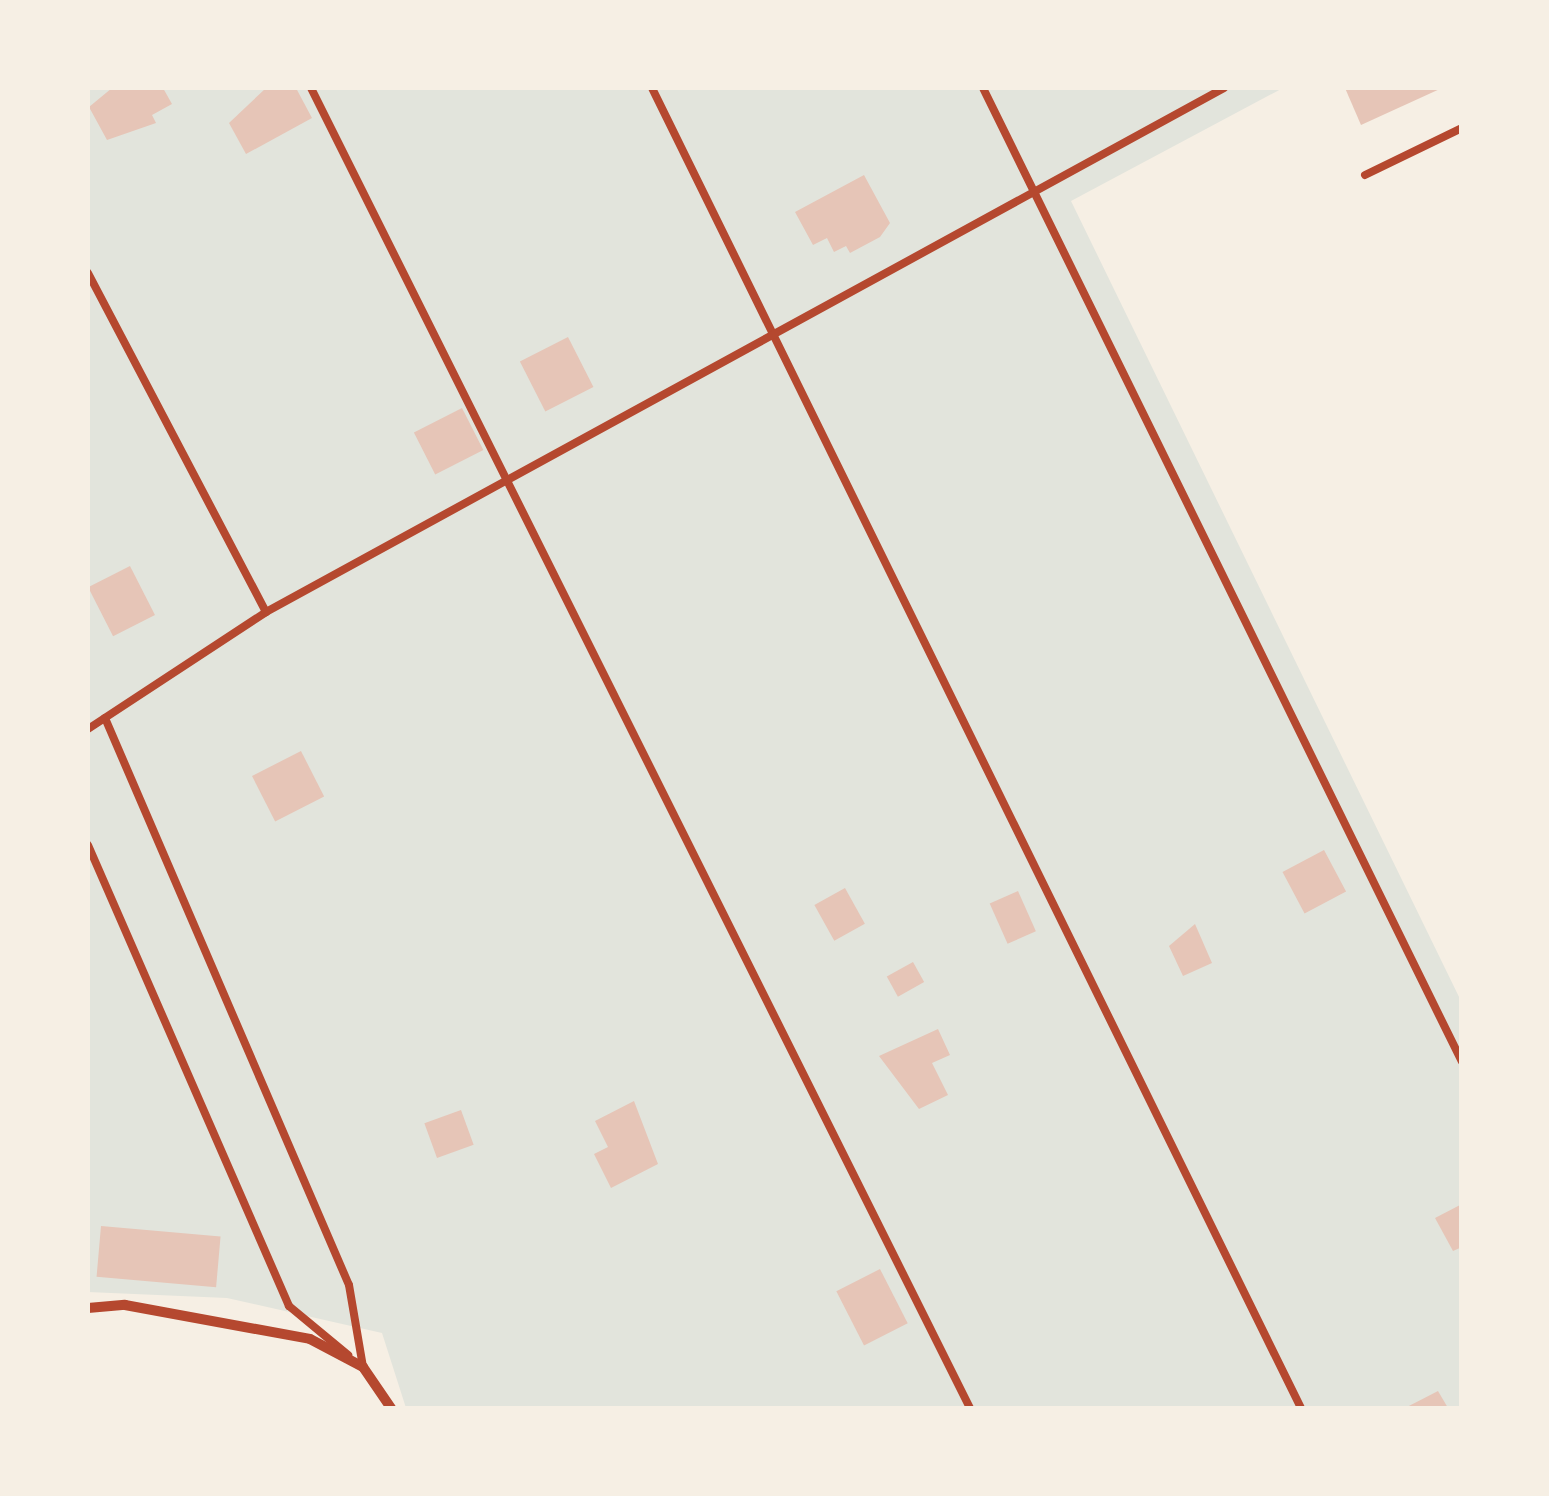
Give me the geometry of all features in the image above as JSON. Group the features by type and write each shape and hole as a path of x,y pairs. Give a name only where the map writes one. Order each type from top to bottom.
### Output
{"street":[{"path":"88,1308 125,1305 310,1339 363,1366 391,1408"}],"lane":[{"path":"311,88 513,481 970,1408"},
{"path":"652,88 1301,1408"},
{"path":"984,88 1462,1062"},
{"path":"88,729 266,612 513,481 1224,88"},
{"path":"1365,175 1462,128"},
{"path":"88,274 266,612"},
{"path":"105,718 349,1285 363,1366"},
{"path":"88,845 289,1306 363,1366"}],"shaded area":[{"path":"88,88 1283,88 1071,201 1461,1001 1461,1408 406,1408 382,1333 227,1298 88,1292"}],"building":[{"path":"112,88 163,88 172,104 152,115 156,123 107,140 89,107"},
{"path":"266,88 296,88 312,118 246,154 229,123"},
{"path":"1345,88 1442,88 1361,125"},
{"path":"864,175 890,223 880,237 850,253 846,246 834,252 827,238 813,245 795,212"},
{"path":"568,337 593,387 545,411 520,362"},
{"path":"462,408 483,450 435,474 414,433"},
{"path":"130,566 155,615 113,636 88,587"},
{"path":"301,751 324,796 275,821 252,776"},
{"path":"1324,850 1346,891 1305,914 1283,872"},
{"path":"845,888 865,924 834,941 814,905"},
{"path":"1018,891 1036,931 1008,944 990,904"},
{"path":"1195,924 1212,963 1183,976 1169,946"},
{"path":"913,962 924,982 898,997 887,977"},
{"path":"938,1029 950,1055 932,1063 948,1095 919,1109 879,1056"},
{"path":"634,1101 658,1164 611,1188 594,1154 608,1147 595,1121"},
{"path":"461,1110 474,1145 437,1158 424,1123"},
{"path":"1462,1204 1462,1247 1453,1251 1435,1218"},
{"path":"101,1226 221,1236 216,1287 97,1277"},
{"path":"880,1269 908,1323 864,1346 836,1291"},
{"path":"1438,1391 1448,1408 1405,1408"}]}
